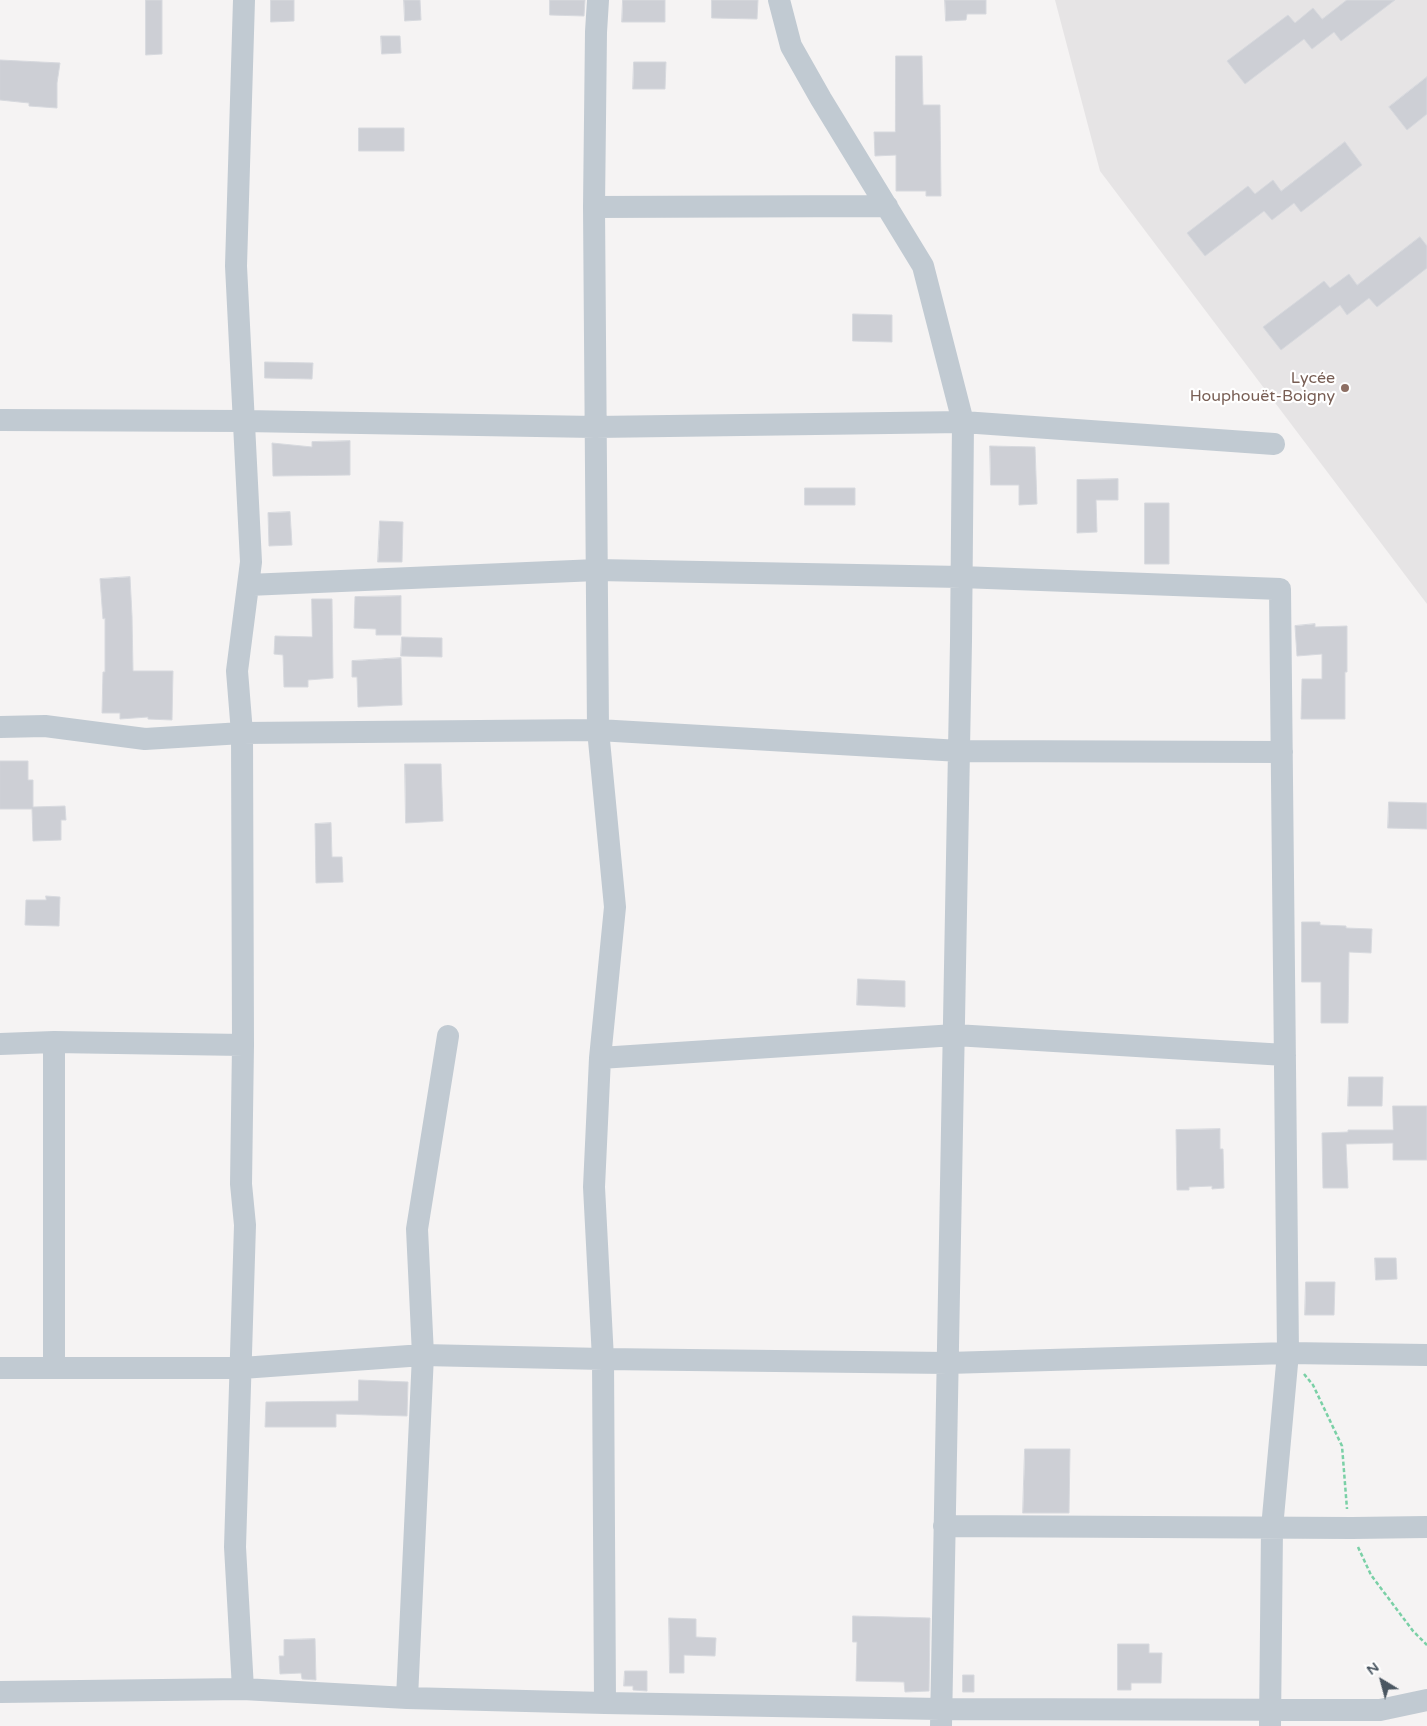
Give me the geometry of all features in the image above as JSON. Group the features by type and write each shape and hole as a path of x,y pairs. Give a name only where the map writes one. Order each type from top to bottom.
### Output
{"street":[{"path":"243,1689 235,1547 242,1368 244,1226 241,1184 243,1045 242,733 237,671 251,562 236,266 244,0"},
{"path":"598,0 594,207 598,730 614,907 600,1058 594,1187 603,1359 606,1703"},
{"path":"779,0 791,46 820,99 923,266 963,422 960,751 941,1718"},
{"path":"594,207 887,206"},
{"path":"0,420 244,421 595,427 963,422 1274,444"},
{"path":"248,584 596,570 961,577 1280,590 1288,1354 1272,1528 1270,1718"},
{"path":"0,727 45,726 144,739 242,733 598,730 960,751 1282,752"},
{"path":"600,1058 955,1035 1285,1055"},
{"path":"407,1698 424,1354 417,1229 448,1036"},
{"path":"0,1044 54,1042 243,1045"},
{"path":"54,1042 54,1367"},
{"path":"0,1368 242,1368 424,1354 603,1359 948,1363 1288,1354 1427,1355"},
{"path":"944,1526 1427,1527"},
{"path":"0,1692 243,1689 407,1698 606,1703 941,1718 1270,1718 1380,1710 1427,1700"}],"path":[{"path":"1288,1354 1313,1385 1342,1446 1349,1528 1371,1576 1427,1645"}],"shaded area":[{"name":"Lycée Houphouët-Boigny","path":"1055,0 1427,0 1427,604 1100,171"}],"building":[{"path":"146,0 162,0 162,54 146,55"},
{"path":"271,0 294,0 294,21 271,22"},
{"path":"404,0 420,0 421,20 405,21"},
{"path":"550,0 585,0 584,16 550,15"},
{"path":"623,0 665,0 665,22 622,22"},
{"path":"712,0 758,0 757,19 712,18"},
{"path":"945,0 986,0 986,14 967,14 966,20 946,21"},
{"path":"1347,0 1395,0 1341,41 1334,32 1312,49 1304,39 1245,84 1227,61 1288,15 1295,23 1313,8 1322,19"},
{"path":"381,36 400,36 401,53 382,54"},
{"path":"896,56 922,56 923,105 940,105 941,196 926,196 926,191 896,191 896,155 875,156 874,132 895,132"},
{"path":"0,60 60,63 57,83 57,108 29,106 29,103 0,100"},
{"path":"634,62 666,62 665,89 633,89"},
{"path":"1427,77 1427,114 1407,130 1389,107"},
{"path":"359,128 404,128 404,151 359,151"},
{"path":"1345,142 1362,165 1301,212 1294,203 1272,220 1264,211 1205,256 1187,233 1248,186 1255,194 1273,180 1281,191"},
{"path":"1420,237 1427,246 1427,268 1377,307 1369,298 1347,315 1340,305 1281,350 1263,327 1324,281 1330,288 1349,274 1357,285"},
{"path":"853,314 892,315 892,342 853,341"},
{"path":"265,362 313,363 312,379 265,378"},
{"path":"350,441 350,475 273,476 272,443 312,447 312,442"},
{"path":"990,446 1035,447 1037,504 1019,505 1019,485 991,485"},
{"path":"1118,479 1118,500 1096,500 1097,532 1077,533 1077,480"},
{"path":"805,488 855,488 855,505 805,505"},
{"path":"1145,503 1169,503 1169,564 1145,564"},
{"path":"290,512 292,545 269,546 268,513"},
{"path":"380,521 403,522 402,562 378,562"},
{"path":"130,577 133,671 173,671 172,720 148,719 148,717 120,719 120,713 102,713 103,672 105,672 105,618 103,619 100,579"},
{"path":"401,596 401,635 376,635 376,629 354,628 355,597"},
{"path":"312,599 332,599 333,678 308,680 308,687 284,687 283,655 274,654 275,636 312,637"},
{"path":"1315,624 1315,627 1347,626 1345,719 1301,719 1302,679 1322,679 1322,654 1297,656 1295,626"},
{"path":"402,637 442,638 442,657 401,656"},
{"path":"401,658 402,705 358,707 357,677 352,677 352,661"},
{"path":"0,761 28,761 28,780 33,780 33,807 65,806 66,820 61,820 61,840 33,841 32,809 0,809"},
{"path":"405,764 441,764 443,821 406,823"},
{"path":"1389,802 1427,803 1427,829 1388,828"},
{"path":"331,823 332,857 342,857 343,882 316,883 315,824"},
{"path":"46,896 60,897 59,926 25,925 26,900 46,900"},
{"path":"1302,922 1320,922 1320,925 1372,929 1371,953 1349,952 1348,1023 1321,1023 1321,982 1302,982"},
{"path":"858,979 905,981 905,1007 857,1005"},
{"path":"1349,1077 1383,1077 1382,1106 1348,1106"},
{"path":"1393,1106 1427,1106 1427,1160 1393,1160 1393,1143 1346,1144 1348,1188 1323,1188 1322,1133 1348,1132 1348,1130 1393,1130"},
{"path":"1220,1129 1220,1149 1223,1149 1224,1188 1212,1189 1212,1186 1189,1187 1189,1190 1177,1190 1176,1130"},
{"path":"1375,1258 1396,1258 1397,1279 1376,1280"},
{"path":"1306,1282 1335,1282 1334,1315 1305,1315"},
{"path":"359,1380 408,1382 407,1416 336,1414 336,1427 265,1427 266,1402 358,1401"},
{"path":"1025,1449 1070,1449 1069,1513 1023,1513"},
{"path":"853,1616 930,1618 929,1691 905,1692 904,1682 856,1681 857,1642 853,1642"},
{"path":"669,1618 696,1619 696,1637 716,1638 715,1656 684,1655 684,1673 670,1673"},
{"path":"315,1639 316,1680 302,1679 301,1673 280,1674 279,1656 284,1656 284,1640"},
{"path":"1118,1644 1149,1644 1149,1653 1162,1653 1161,1683 1131,1683 1131,1690 1118,1690"},
{"path":"625,1671 647,1671 647,1691 633,1690 633,1686 624,1686"},
{"path":"963,1675 974,1675 974,1692 963,1692"}],"place":[{"name":"Lycée Houphouët-Boigny","path":"1345,388"}]}
